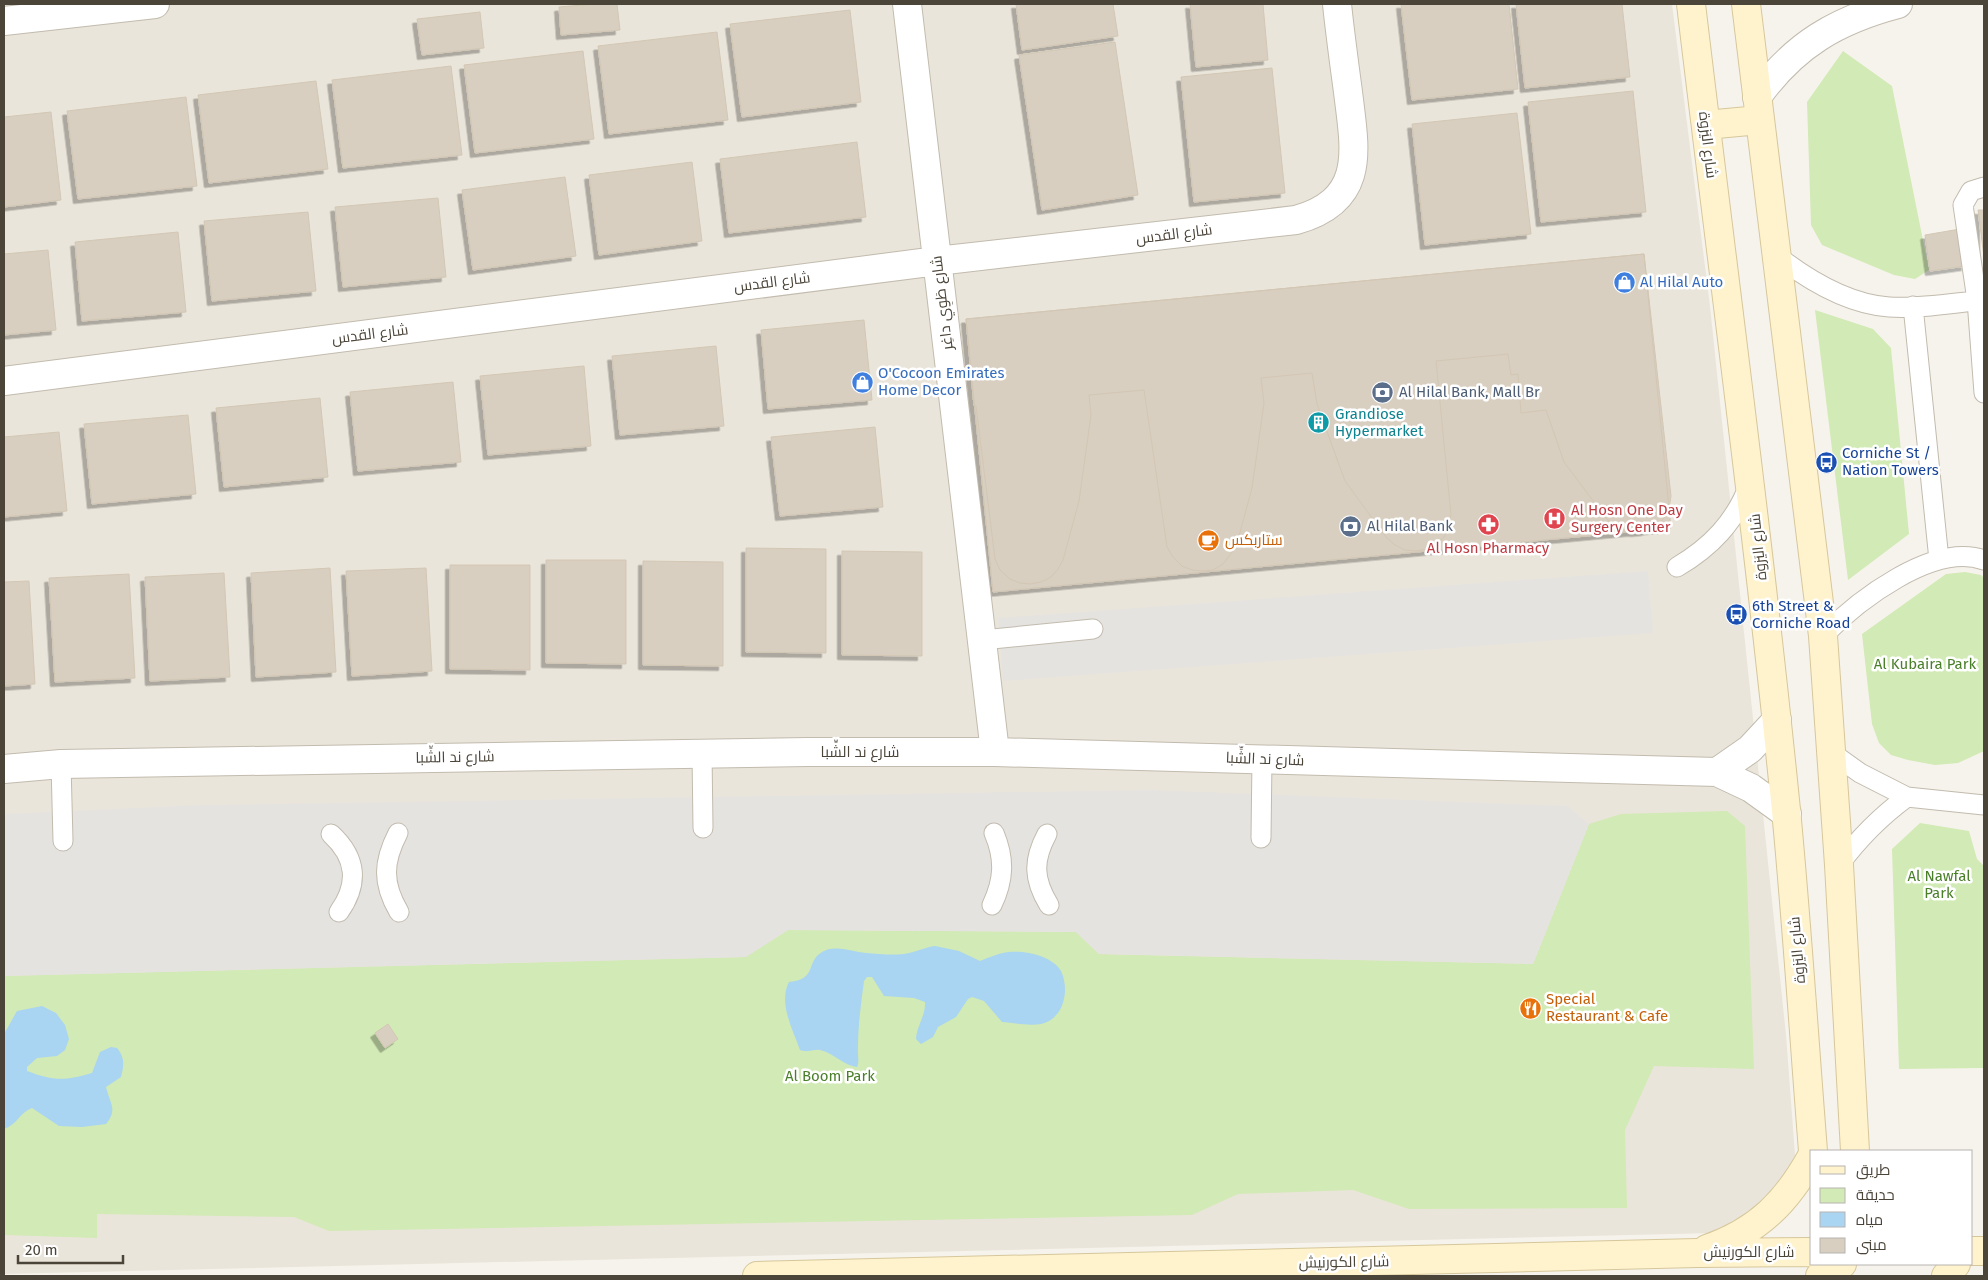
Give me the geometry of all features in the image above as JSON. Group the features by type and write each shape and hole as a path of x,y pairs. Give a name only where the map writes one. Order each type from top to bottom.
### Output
{"street":[{"path":"4,21 155,4"},
{"name":"شارع طَوِي داغِر","path":"907,4 995,752"},
{"name":"شارع القدس","path":"4,381 937,261 1296,220 1324,209 1335,200 1351,175 1354,161 1353,132 1337,4"},
{"name":"شارع اليَزوة","path":"1691,4 1751,479 1777,720 1813,1150"},
{"path":"1746,4 1823,636 1839,865 1855,1150"},
{"path":"1706,126 1758,108 1770,78 1806,44 1826,31 1850,19 1898,4"},
{"path":"1717,772 1750,749 1777,720"},
{"name":"شارع ند الشِّبا","path":"4,769 61,764 702,753 995,752 1717,772 1751,788 1786,814"},
{"path":"1697,1253 1727,1242 1754,1226 1778,1206 1798,1181 1810,1160"},
{"name":"شارع الكورنيش","path":"757,1276 1697,1253 1810,1252"},
{"path":"1946,1276 1959,1265"}],"lane":[{"path":"1984,186 1971,191 1963,205 1981,300 1984,393"},
{"path":"1776,255 1816,284 1863,302 1888,307 1981,300"},
{"path":"1913,306 1939,560"},
{"path":"1677,567 1710,545 1723,531 1744,497 1751,479"},
{"path":"1823,636 1852,608 1896,579 1951,556 1984,560"},
{"path":"982,640 1093,628"},
{"path":"702,753 703,828"},
{"path":"1832,753 1868,778 1907,797 1984,805"},
{"path":"1261,838 1262,759"},
{"path":"61,764 63,841"},
{"path":"1839,865 1870,828 1907,797"},
{"path":"398,833 387,858 386,872 392,900 398,912"},
{"path":"992,905 1002,877 1003,862 1000,847 994,833"},
{"path":"331,834 340,843 352,865 351,890 339,912"},
{"path":"1048,834 1039,851 1036,870 1038,882 1048,905"}],"shaded area":[{"path":"4,4 1672,4 1710,306 1786,1035 1796,1168 1753,1213 1714,1233 4,1274"},
{"path":"1648,571 1653,633 1003,681 998,618"},
{"path":"1151,790 1568,806 1589,824 1533,964 1099,954 1076,932 788,930 746,957 4,976 4,814 203,805"}],"green space":[{"path":"1843,51 1892,86 1929,270 1915,279 1894,275 1822,245 1811,225 1807,102"},
{"path":"1815,310 1873,329 1891,348 1909,534 1848,580"},
{"name":"Al Kubaira Park","path":"1965,572 1981,575 1984,578 1984,751 1958,763 1935,765 1891,755 1879,743 1872,724 1862,634 1946,574"},
{"name":"Al Boom Park","path":"1727,811 1745,826 1754,1069 1654,1066 1625,1130 1627,1208 1409,1209 1353,1190 1238,1194 1192,1215 329,1231 294,1217 97,1214 97,1238 4,1235 4,976 745,957 788,930 1076,932 1099,954 1533,964 1589,824 1621,814"},
{"name":"Al Nawfal Park","path":"1920,823 1969,831 1977,859 1984,866 1984,1068 1899,1069 1892,849"}],"water":[{"path":"935,946 959,951 980,961 1002,953 1016,952 1038,955 1052,961 1061,971 1064,979 1065,995 1060,1010 1049,1021 1041,1024 1027,1025 1002,1022 984,1001 972,997 968,999 956,1017 938,1027 933,1037 921,1044 916,1039 925,1002 914,998 884,996 872,977 867,977 864,981 861,1006 857,1067 820,1050 800,1050 788,1016 785,999 786,990 789,982 798,980 808,974 818,955 829,949 899,954"},
{"path":"42,1006 56,1013 65,1025 69,1039 65,1050 57,1056 37,1058 27,1067 27,1071 44,1077 66,1079 92,1073 100,1052 111,1047 117,1048 120,1052 123,1062 121,1077 106,1087 111,1102 112,1114 106,1124 82,1127 59,1126 32,1108 24,1112 12,1125 4,1129 4,1034 17,1011"}],"building":[{"path":"617,4 620,30 561,35 559,7"},
{"path":"1016,4 1113,4 1118,36 1022,50"},
{"path":"1190,4 1263,4 1268,60 1196,67"},
{"path":"1401,4 1509,4 1518,89 1412,100"},
{"path":"1516,4 1622,4 1630,77 1525,88"},
{"path":"850,10 861,102 742,117 730,24"},
{"path":"480,12 484,48 422,55 417,19"},
{"path":"717,32 728,120 609,134 598,46"},
{"path":"1115,42 1138,195 1042,210 1019,55"},
{"path":"583,51 594,139 475,153 464,65"},
{"path":"451,66 462,155 343,168 332,80"},
{"path":"1272,68 1285,193 1194,202 1181,77"},
{"path":"316,81 328,169 209,183 198,95"},
{"path":"1633,91 1646,212 1541,222 1528,102"},
{"path":"186,97 197,186 78,199 67,111"},
{"path":"51,112 61,200 4,207 4,117"},
{"path":"1517,113 1531,234 1425,245 1412,124"},
{"path":"857,142 866,217 729,233 720,159"},
{"path":"692,162 702,241 599,255 589,175"},
{"path":"565,177 576,256 473,270 462,190"},
{"path":"438,198 446,277 343,287 335,207"},
{"path":"1978,210 1984,210 1984,257"},
{"path":"308,212 316,291 212,301 204,221"},
{"path":"1960,229 1966,266 1930,271 1925,235"},
{"path":"178,232 186,312 82,321 75,242"},
{"path":"48,250 56,330 4,335 4,254"},
{"name":"Grandiose Hypermarket","path":"1644,254 1671,496 1669,509 1664,518 1656,526 1646,531 1625,531 1615,527 1606,518 1564,462 1546,410 1521,413 1518,374 1511,375 1508,354 1436,361 1451,515 1449,527 1444,537 1427,549 1405,550 1395,545 1386,537 1345,481 1317,404 1312,373 1261,378 1264,403 1252,488 1236,547 1223,564 1213,570 1192,570 1182,566 1167,547 1144,390 1089,395 1091,415 1079,501 1063,560 1058,569 1051,577 1041,582 1030,584 1010,579 1000,570 995,559 976,406 974,406 966,319"},
{"name":"Grandiose Hypermarket","path":"1644,254 1671,528 993,592 966,319"},
{"path":"864,320 872,400 768,409 761,330"},
{"path":"716,346 724,426 620,435 612,356"},
{"path":"584,366 591,446 488,455 480,376"},
{"path":"453,382 461,462 358,471 350,392"},
{"path":"320,398 328,477 224,487 216,408"},
{"path":"188,415 196,494 92,504 84,424"},
{"path":"875,427 883,507 780,516 771,437"},
{"path":"59,432 67,511 4,517 4,437"},
{"path":"746,548 826,549 826,653 746,652"},
{"path":"842,551 922,552 922,656 842,655"},
{"path":"546,560 626,560 626,664 546,663"},
{"path":"643,561 723,562 723,666 643,665"},
{"path":"450,565 530,565 530,670 450,669"},
{"path":"330,568 336,672 256,677 251,573"},
{"path":"426,568 432,671 352,676 346,571"},
{"path":"224,573 230,677 150,681 145,577"},
{"path":"129,574 135,678 55,682 49,578"},
{"path":"29,581 35,684 4,686 4,582"},
{"path":"388,1024 398,1039 385,1048 375,1033"}],"place":[{"name":"Al Hilal Auto","path":"1624,282"},
{"name":"O'Cocoon Emirates Home Decor","path":"862,382"},
{"name":"Al Hilal Bank, Mall Br","path":"1383,392"},
{"name":"Grandiose Hypermarket","path":"1319,423"},
{"name":"Corniche St / Nation Towers","path":"1826,462"},
{"name":"Al Hosn One Day Surgery Center","path":"1555,519"},
{"name":"Al Hosn Pharmacy","path":"1488,525"},
{"name":"Al Hilal Bank","path":"1351,526"},
{"name":"ستاربكس","path":"1209,540"},
{"name":"6th Street & Corniche Road","path":"1736,615"},
{"name":"Special Restaurant & Cafe","path":"1530,1008"}]}
